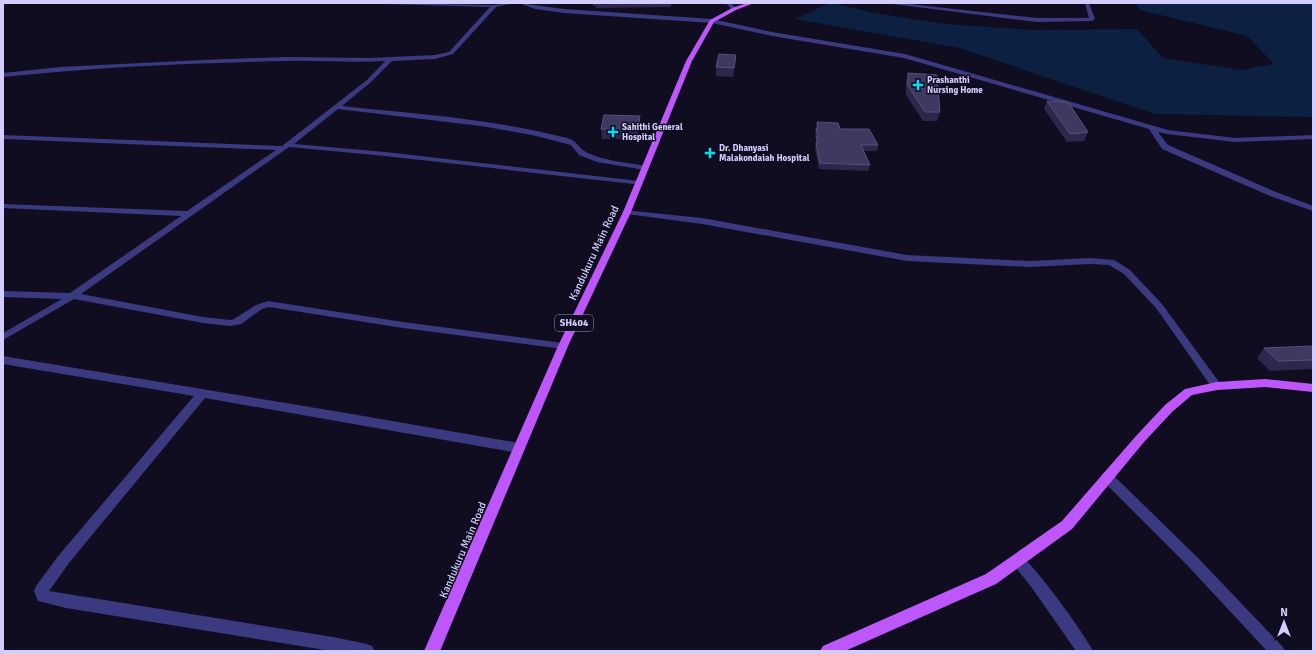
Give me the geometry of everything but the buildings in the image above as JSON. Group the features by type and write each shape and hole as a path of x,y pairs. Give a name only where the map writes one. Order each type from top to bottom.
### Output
{"main road":[{"path":"712,21 731,6 752,3"},
{"name":"Kandukuru Main Road","path":"432,651 563,346 627,212 689,61 712,21"},
{"path":"828,651 991,579 1067,525 1169,408 1189,392 1217,386 1264,383 1313,388"}],"street":[{"path":"386,3 494,6 511,3"},
{"path":"521,3 535,8 564,11 712,21 772,34 905,56 954,69 1152,128 1198,137 1235,140 1313,137"},
{"path":"887,3 1037,20 1092,19 1087,3"},
{"path":"3,75 60,69 202,62 435,57 451,53 494,6"},
{"path":"3,337 73,296 285,147 369,81 390,59"},
{"path":"336,107 481,124 532,133 574,143 582,152 600,160 644,168"},
{"path":"1152,128 1165,147 1273,194 1313,209"},
{"path":"3,137 285,147 385,154 639,184"},
{"path":"3,206 189,214"},
{"path":"627,212 710,223 907,258 1029,264 1090,261 1111,262 1127,272 1159,306 1217,386"},
{"path":"3,294 73,296 203,320 230,323 241,320 259,307 268,304 275,304 403,325 563,346"},
{"path":"3,360 352,418 519,448"},
{"path":"202,394 59,566 41,591 43,596 333,644 367,651"},
{"path":"1108,477 1192,561 1277,651"},
{"path":"1018,560 1038,583 1085,651"}],"water":[{"path":"830,3 875,13 945,24 1034,30 1137,29 1163,58 1241,70 1274,64 1247,36 1140,10 1135,3 1313,3 1313,117 1155,114 959,48 795,19"}],"place":[{"name":"Prashanthi Nursing Home","path":"918,85"},
{"name":"Sahithi General Hospital","path":"613,132"},
{"name":"Dr. Dhanyasi Malakondaiah Hospital","path":"710,153"}]}
